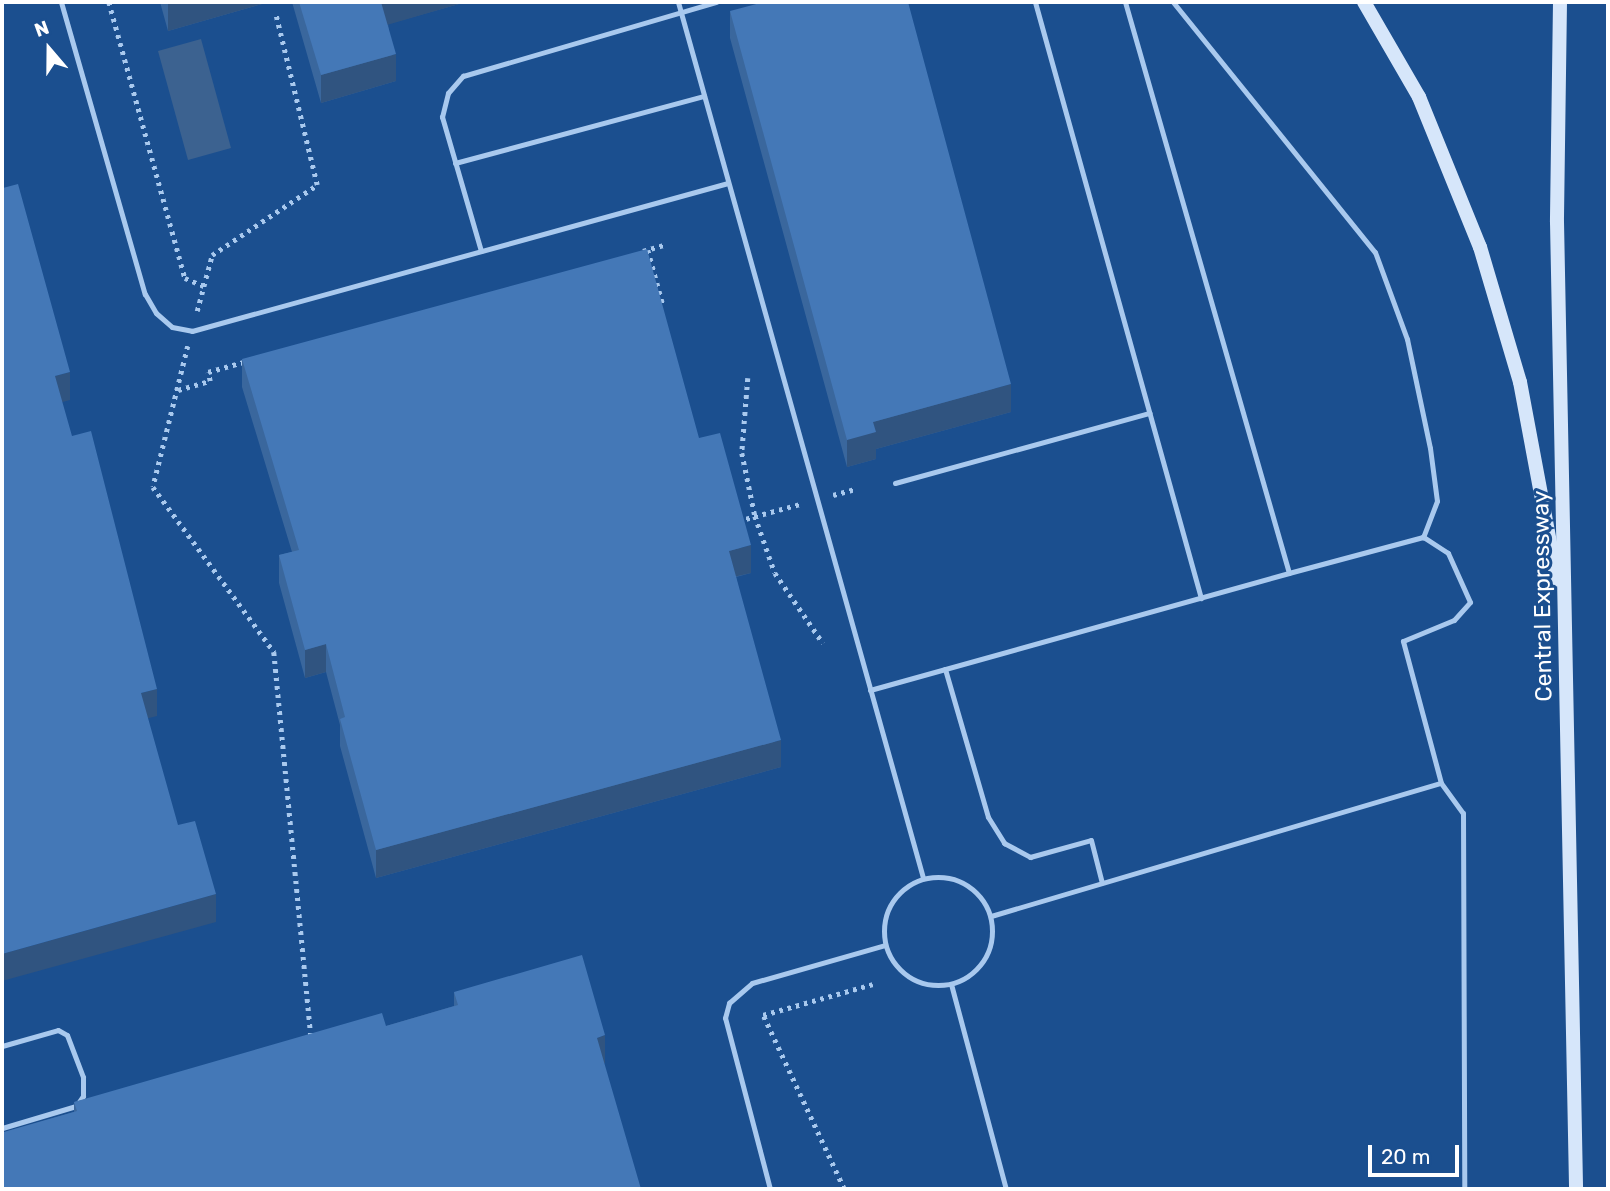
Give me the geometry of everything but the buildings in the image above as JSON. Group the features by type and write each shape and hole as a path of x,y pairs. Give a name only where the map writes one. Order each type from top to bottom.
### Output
{"main road":[{"path":"1364,2 1419,97 1493,285 1525,401 1565,623"},
{"name":"Central Expressway","path":"1560,2 1557,222 1576,1189"}],"lane":[{"path":"61,2 145,293 156,313 172,327 192,331 728,183"},
{"path":"678,2 923,878"},
{"path":"481,251 442,117 448,93 463,76 716,2"},
{"path":"1035,2 1201,598"},
{"path":"1125,2 1289,573"},
{"path":"1172,2 1375,252 1407,339 1430,448 1437,501 1423,537"},
{"path":"455,163 704,96"},
{"path":"895,483 1150,413"},
{"path":"870,690 1423,537 1448,553 1471,602 1454,620 1404,641 1440,783 1463,813 1464,1189"},
{"path":"945,669 988,817 1004,843 1030,856 1091,840 1102,883"},
{"path":"991,916 1440,783"},
{"path":"936,876 965,883 985,903 991,916 991,945 985,958 964,979 951,984 922,983 908,977 885,945 883,929 891,903 923,878 936,876"},
{"path":"769,1189 725,1018 729,1003 752,983 885,945"},
{"path":"951,984 1006,1189"},
{"path":"2,1046 58,1030 67,1035 83,1077 83,1096 76,1106 2,1128"}],"path":[{"path":"109,2 185,278 204,286"},
{"path":"275,12 317,185 212,255 153,487 274,652 312,1052"},
{"path":"634,254 664,245"},
{"path":"648,250 663,305"},
{"path":"177,390 211,381 208,372 261,357"},
{"path":"748,377 742,453 755,516 775,573 823,643"},
{"path":"736,521 763,514"},
{"path":"844,1189 762,1015 873,985"}],"water":[{"path":"201,39 231,148 188,160 158,51"}]}
